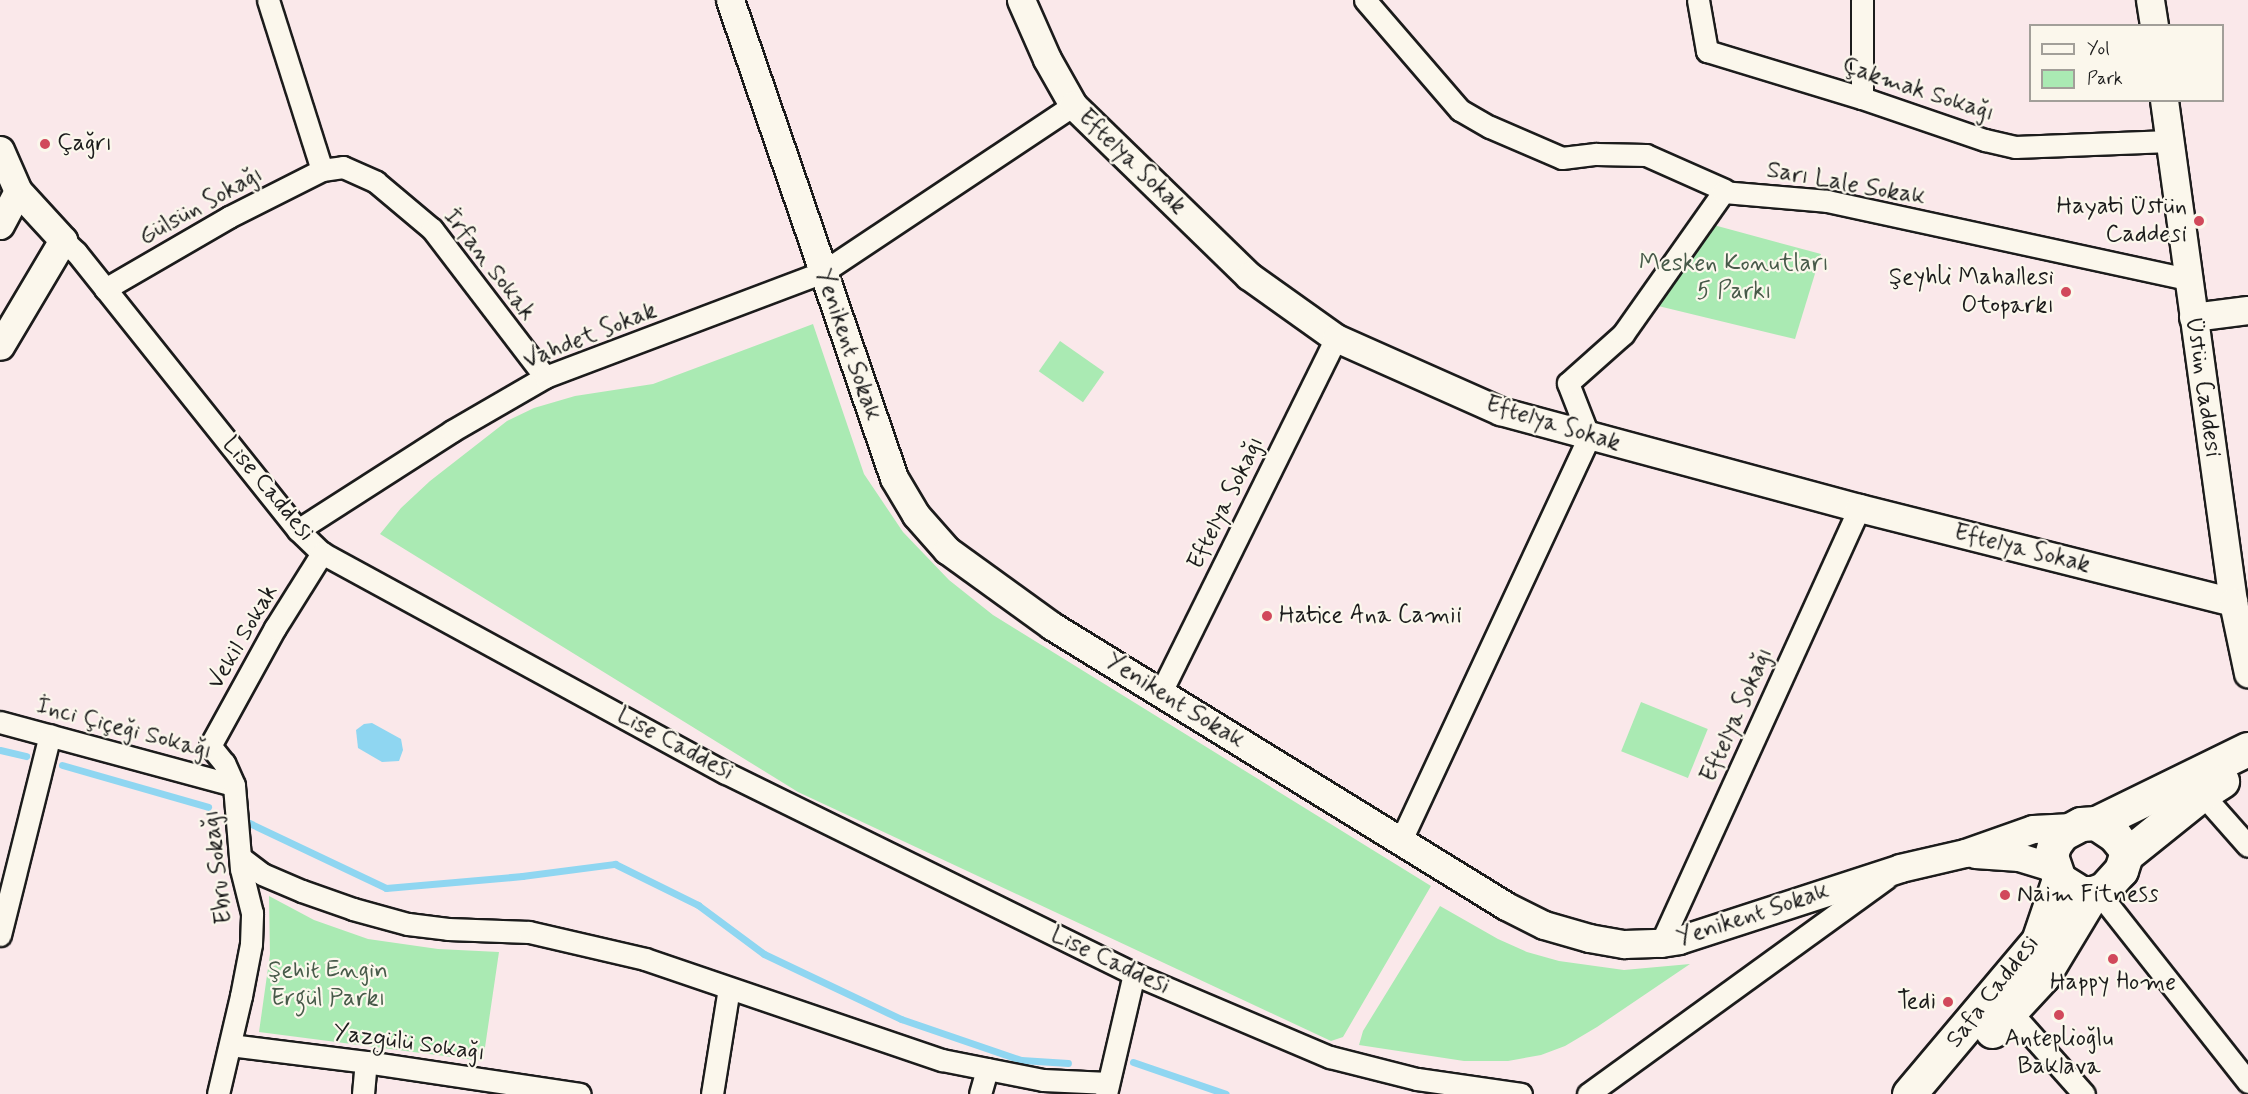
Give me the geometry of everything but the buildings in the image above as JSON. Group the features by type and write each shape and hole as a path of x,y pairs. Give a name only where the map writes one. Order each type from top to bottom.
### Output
{"main road":[{"path":"2084,825 2115,836 2124,846 2126,855 2121,870 2095,893 2070,888 2056,874 2051,856 2054,845 2062,834 2248,749"},
{"path":"2126,855 2202,794 2248,766"},
{"name":"Safa Caddesi","path":"1909,1094 2038,941 2056,874"},
{"name":"Safa Caddesi","path":"1938,1094 2043,976 2095,893"}],"street":[{"path":"268,0 322,170"},
{"name":"Yenikent Sokak","path":"730,0 894,478 916,515 947,550 1052,626 1506,906 1544,925 1589,938 1624,944 1661,943 1679,940 1900,868 1965,853 2033,829 2084,825"},
{"name":"Eftelya Sokak","path":"1021,0 1047,59 1073,105 1249,276 1336,338 1500,411 1589,437 1859,508 2233,602"},
{"name":"Sarı Lale Sokak","path":"1365,0 1461,110 1490,127 1562,158 1596,154 1646,154 1725,190 1827,201 2189,279"},
{"name":"Çakmak Sokağı","path":"1698,0 1707,51 1862,98 1985,140 2015,147 2170,141"},
{"path":"1862,0 1862,98"},
{"path":"2150,0 2154,24"},
{"name":"Üstün Caddesi","path":"2164,102 2233,602 2248,673"},
{"path":"823,272 1073,105"},
{"name":"Lise Caddesi","path":"0,150 18,191 105,289 298,530 322,554 726,773 1134,974 1330,1057 1469,1091 1521,1094"},
{"name":"İrfan Sokak","path":"322,170 343,167 359,172 391,192 432,229 545,377"},
{"name":"Gülsün Sokağı","path":"105,289 229,217 322,170"},
{"path":"1401,840 1589,437 1568,382 1623,333 1725,190"},
{"path":"0,225 18,191"},
{"path":"0,346 63,240"},
{"name":"Vahdet Sokak","path":"298,530 452,431 545,377 823,272"},
{"path":"2193,317 2248,309"},
{"name":"Eftelya Sokağı","path":"1161,692 1336,338"},
{"name":"Eftelya Sokağı","path":"1661,943 1859,508"},
{"name":"Vekil Sokak","path":"210,746 275,628 322,554"},
{"name":"İnci Çiçeği Sokağı","path":"0,722 234,785"},
{"path":"0,935 50,735"},
{"name":"Ebru Sokağı","path":"210,746 224,763 234,785 241,858 252,913 251,944 218,1094"},
{"path":"2202,794 2248,846"},
{"name":"Yenikent Sokak","path":"1965,853 2019,857 2056,874"},
{"path":"241,858 262,874 352,909 408,924 448,929 529,932 645,959 942,1060 1043,1080 1107,1088 1134,974"},
{"path":"1588,1094 1900,868"},
{"path":"2095,893 2248,1082"},
{"path":"712,1094 729,988"},
{"path":"2010,1011 2084,1094"},
{"name":"Yazgülü Sokağı","path":"230,1045 366,1062 580,1094"},
{"path":"363,1094 366,1062"},
{"path":"980,1094 987,1069"}],"green space":[{"name":"Mesken Konutları 5 Parkı","path":"1710,224 1821,254 1795,339 1650,304"},
{"path":"813,324 864,474 903,532 949,580 993,615 1431,886 1343,1037 1331,1041 798,792 380,534 401,508 430,481 507,421 534,408 575,396 653,384"},
{"path":"1060,341 1104,372 1083,402 1039,371"},
{"path":"1641,702 1708,729 1688,778 1621,751"},
{"name":"Şehit Engin Ergül Parkı","path":"269,896 314,920 368,939 438,949 499,952 483,1061 259,1032 270,954"},
{"path":"1440,906 1498,939 1527,952 1559,961 1624,970 1690,964 1597,1027 1565,1046 1541,1055 1508,1061 1464,1061 1359,1045 1363,1031"}],"water":[{"path":"372,723 401,739 403,750 399,761 382,762 358,748 356,730 364,724"}],"waterway":[{"path":"0,750 26,756"},
{"path":"62,765 208,807"},
{"path":"245,821 386,888 522,876 615,864 698,905 764,954 901,1019 1021,1060 1068,1063"},
{"path":"1133,1062 1226,1094"}],"place":[{"name":"Çağrı","path":"45,144"},
{"name":"Hayati Üstün Caddesi","path":"2199,221"},
{"name":"Şeyhli Mahallesi Otoparkı","path":"2066,292"},
{"name":"Hatice Ana Camii","path":"1267,616"},
{"name":"Naim Fitness","path":"2005,895"},
{"name":"Happy Home","path":"2113,959"},
{"name":"Tedi","path":"1948,1002"},
{"name":"Anteplioğlu Baklava","path":"2059,1015"}]}
